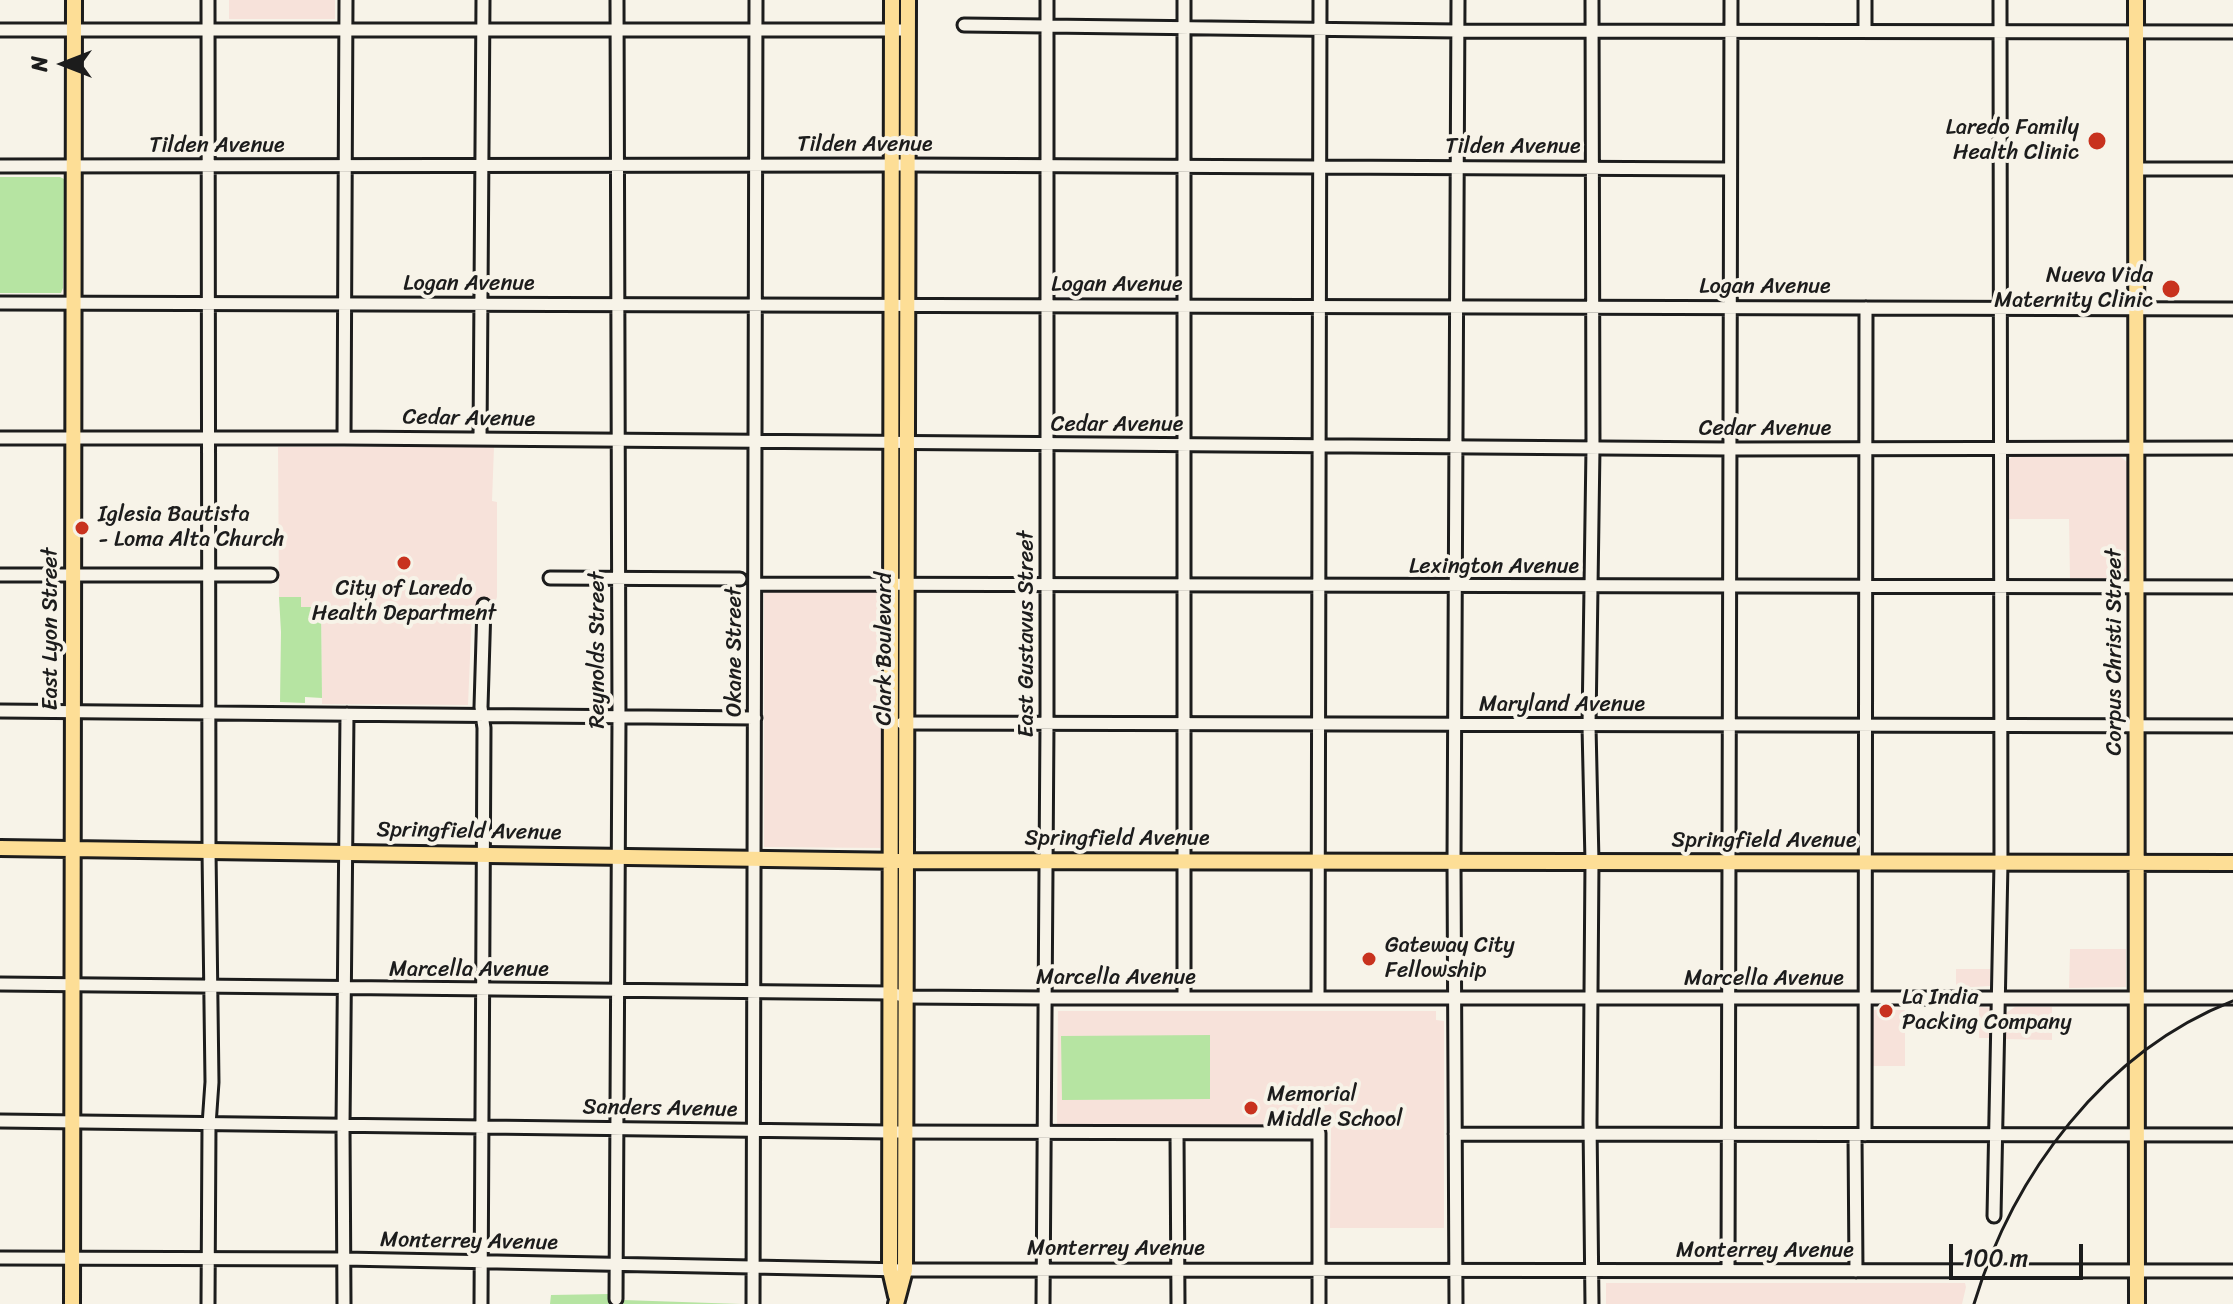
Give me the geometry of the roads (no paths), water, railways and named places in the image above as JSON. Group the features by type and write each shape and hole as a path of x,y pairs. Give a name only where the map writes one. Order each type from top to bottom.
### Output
{"main road":[{"name":"East Lyon Street","path":"72,1304 74,0"},
{"name":"Clark Boulevard","path":"892,0 890,993 898,1132"},
{"name":"Clark Boulevard","path":"896,1300 898,1132 907,997 908,0"},
{"name":"Corpus Christi Street","path":"2136,0 2137,1304"},
{"name":"Springfield Avenue","path":"0,848 907,861 2233,863"}],"street":[{"path":"208,0 208,713 212,988 208,1304"},
{"path":"344,438 346,0"},
{"path":"480,439 483,0"},
{"name":"Reynolds Street","path":"616,1299 619,718 617,0"},
{"name":"Okane Street","path":"753,1304 756,0"},
{"name":"East Gustavus Street","path":"1043,1304 1047,0"},
{"path":"1184,0 1184,998"},
{"path":"1318,997 1320,0"},
{"path":"1456,1304 1454,725 1458,0"},
{"path":"1592,0 1593,448 1589,726 1592,1304"},
{"path":"1728,1270 1731,0"},
{"path":"1865,0 1865,31"},
{"path":"1994,1216 2001,863 2000,0"},
{"path":"964,25 1457,31 2233,32"},
{"path":"0,30 908,30"},
{"name":"Tilden Avenue","path":"0,166 908,165 1730,169"},
{"path":"2136,169 2233,169"},
{"name":"Logan Avenue","path":"0,303 2233,309"},
{"path":"1856,1271 1865,998 1866,308"},
{"name":"Cedar Avenue","path":"0,438 1729,449 2233,448"},
{"path":"0,575 271,575"},
{"path":"550,578 740,579"},
{"name":"Lexington Avenue","path":"755,584 2233,587"},
{"path":"481,1304 484,605"},
{"path":"0,711 755,718"},
{"path":"344,1304 347,714"},
{"name":"Maryland Avenue","path":"890,723 2233,726"},
{"name":"Marcella Avenue","path":"0,984 890,993 907,997 1045,998 2233,998"},
{"name":"Sanders Avenue","path":"0,1121 898,1132 1319,1133 1319,1270"},
{"path":"1177,1133 1178,1304"},
{"path":"1455,1134 2233,1135"},
{"name":"Monterrey Avenue","path":"0,1258 344,1259 897,1270 2233,1271"},
{"path":"1319,1270 1319,1304"}],"railway":[{"path":"1974,1304 1991,1256 2013,1209 2039,1164 2070,1123 2105,1085 2144,1052 2186,1023 2233,1001"}],"place":[{"name":"Laredo Family Health Clinic","path":"2097,141"},
{"name":"Nueva Vida Maternity Clinic","path":"2171,289"},
{"name":"Iglesia Bautista - Loma Alta Church","path":"82,528"},
{"name":"City of Laredo Health Department","path":"404,563"},
{"name":"Gateway City Fellowship","path":"1369,959"},
{"name":"La India Packing Company","path":"1886,1011"},
{"name":"Memorial Middle School","path":"1251,1108"}]}
